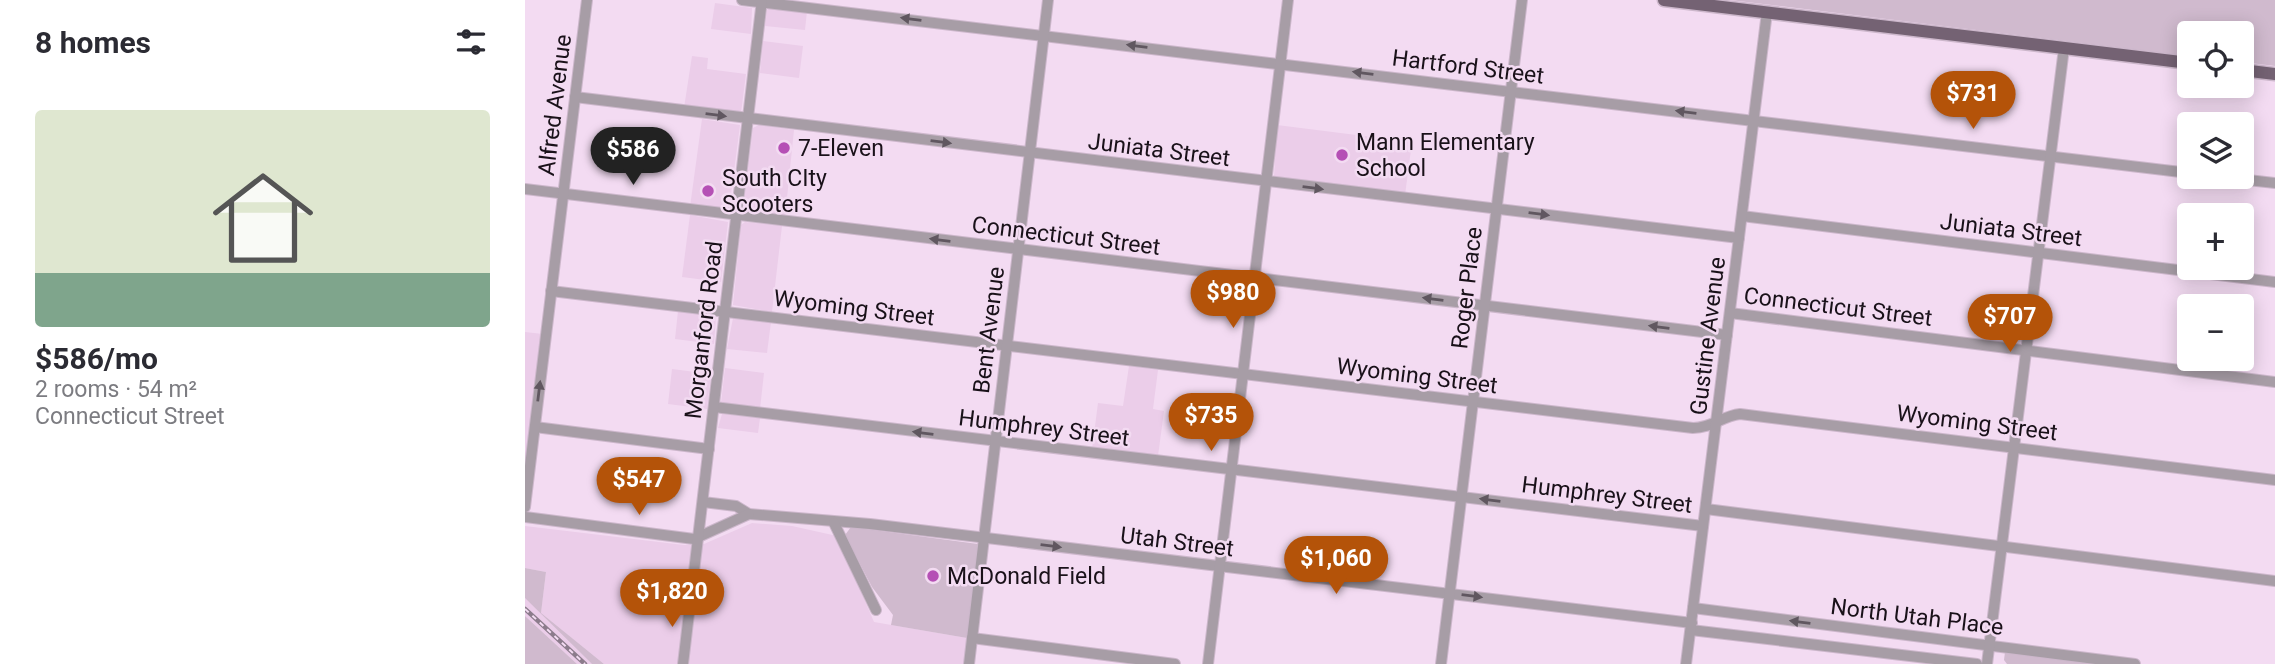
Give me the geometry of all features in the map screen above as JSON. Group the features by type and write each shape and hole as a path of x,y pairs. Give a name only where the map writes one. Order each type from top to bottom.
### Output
{"main road":[{"path":"1664,0 2177,62"},
{"path":"2254,71 2275,74"}],"street":[{"name":"Alfred Avenue","path":"525,507 587,0"},
{"name":"Hartford Street","path":"741,0 2177,172"},
{"name":"Bent Avenue","path":"969,664 1048,0"},
{"path":"1208,664 1288,0"},
{"name":"Roger Place","path":"1441,664 1521,0"},
{"name":"Morganford Road","path":"684,664 762,1"},
{"name":"Gustine Avenue","path":"1686,664 1767,12"},
{"path":"1987,664 2064,48"},
{"name":"Juniata Street","path":"575,97 1267,183 1739,237"},
{"path":"2254,181 2275,183"},
{"name":"Connecticut Street","path":"525,189 1727,335"},
{"name":"Juniata Street","path":"1742,216 2275,282"},
{"name":"Wyoming Street","path":"551,291 1693,428 1707,427 1716,421 1740,414 2275,480"},
{"name":"Connecticut Street","path":"1730,313 2275,382"},
{"name":"Humphrey Street","path":"714,407 1703,526"},
{"path":"535,427 709,449"},
{"name":"Utah Street","path":"703,502 736,506 749,514 834,523 864,523 1449,594 1977,664"},
{"name":"Humphrey Street","path":"1706,509 2275,581"},
{"path":"525,517 698,539 749,514"},
{"path":"834,523 876,610"},
{"name":"North Utah Place","path":"1693,608 2135,664"},
{"path":"972,638 1175,664"}],"shaded area":[{"path":"1730,0 2275,0 2275,66 2254,63 2254,21 2177,21 2177,55"},
{"path":"715,3 752,8 751,34 711,29"},
{"path":"771,7 807,11 805,30 765,26 767,10"},
{"path":"763,41 803,46 799,78 760,73"},
{"path":"692,56 708,58 707,69 746,74 741,113 684,108"},
{"path":"702,119 740,125 729,210 690,207"},
{"path":"759,125 794,130 785,217 743,210 753,128"},
{"name":"Mann Elementary School","path":"1277,125 1412,142 1405,195 1274,177"},
{"path":"690,215 728,222 721,282 682,277"},
{"path":"745,222 782,226 772,312 733,305 741,225"},
{"path":"678,311 716,316 714,344 675,339"},
{"path":"733,318 771,322 767,353 727,349"},
{"path":"525,332 543,334 525,472"},
{"path":"1129,366 1158,370 1153,409 1164,411 1158,456 1092,449 1098,403 1123,406"},
{"path":"725,368 764,373 760,409 721,403"},
{"path":"672,369 711,374 707,409 668,404"},
{"path":"722,414 760,418 758,433 718,428"},
{"path":"752,523 792,526 837,536 874,622 967,638 964,664 604,664 546,618 592,664 577,664 525,616 525,598 541,612 546,572 525,568 525,526 684,545 704,544"},
{"path":"851,527 978,544 967,638 891,625 893,615 872,587 845,535"},
{"path":"525,568 546,572 541,613 604,664 592,664 525,598"},
{"path":"525,616 577,664 525,664"},
{"path":"2005,652 2115,664 2007,664 2004,660"}],"railway":[{"path":"525,609 585,664"}],"place":[{"name":"7-Eleven","path":"784,148"},
{"name":"Mann Elementary School","path":"1342,155"},
{"name":"South CIty Scooters","path":"708,191"},
{"name":"McDonald Field","path":"933,576"}]}
